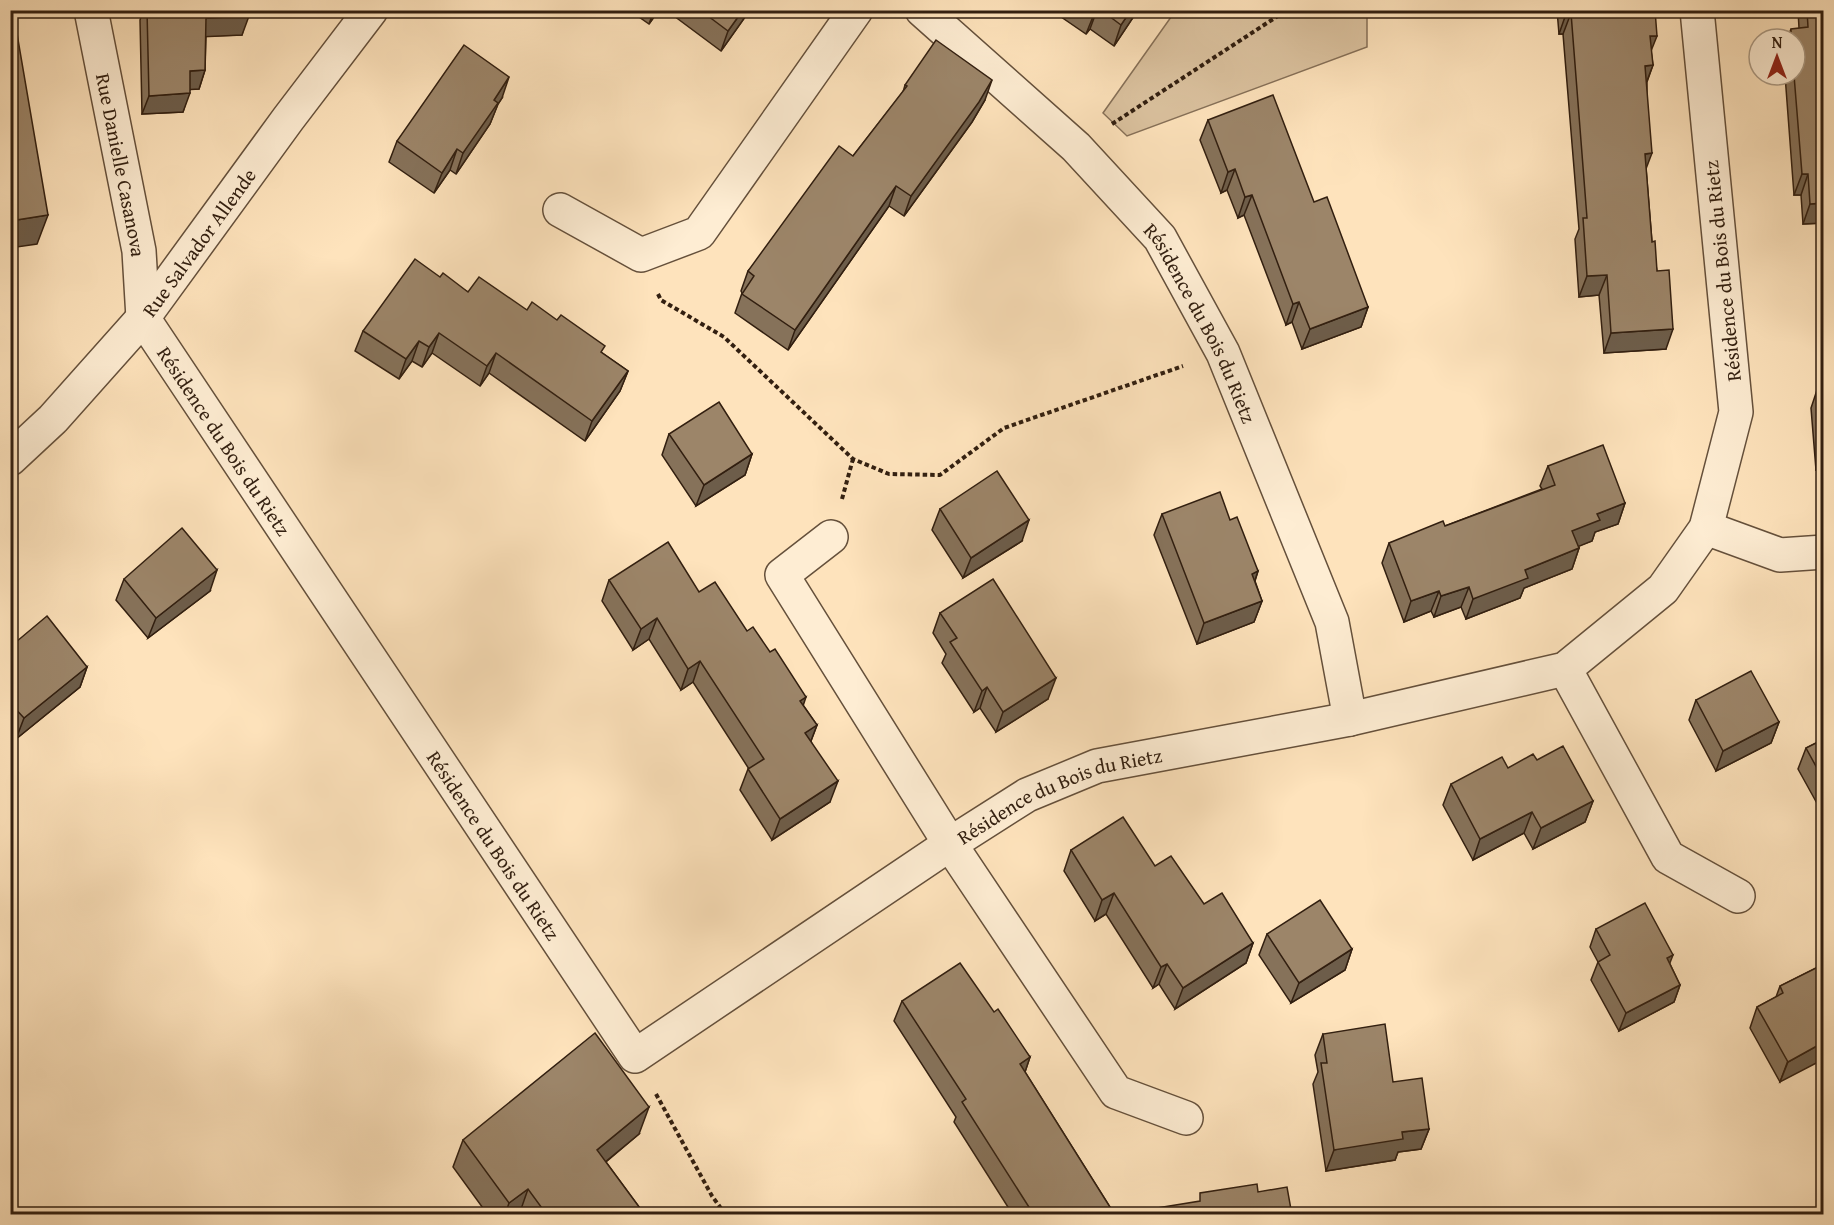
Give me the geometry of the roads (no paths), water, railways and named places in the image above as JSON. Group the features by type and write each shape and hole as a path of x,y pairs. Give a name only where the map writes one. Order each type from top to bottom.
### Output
{"street":[{"name":"Rue Danielle Casanova","path":"91,10 139,251 143,318"},
{"name":"Rue Salvador Allende","path":"10,459 53,419 143,318 288,119 371,10"},
{"path":"560,210 641,255 699,233 856,10"},
{"name":"Résidence du Bois du Rietz","path":"922,10 1076,147 1160,238 1223,353 1332,622 1350,719"},
{"name":"Résidence du Bois du Rietz","path":"143,318 635,1056 950,844 1027,795 1097,766 1350,719 1565,669 1663,589 1706,528 1736,412 1697,10"},
{"path":"1706,528 1780,555 1824,552"},
{"name":"Résidence du Bois du Rietz","path":"831,537 782,575 950,844 1116,1092 1186,1118"},
{"path":"1565,669 1668,857 1738,896"}]}
